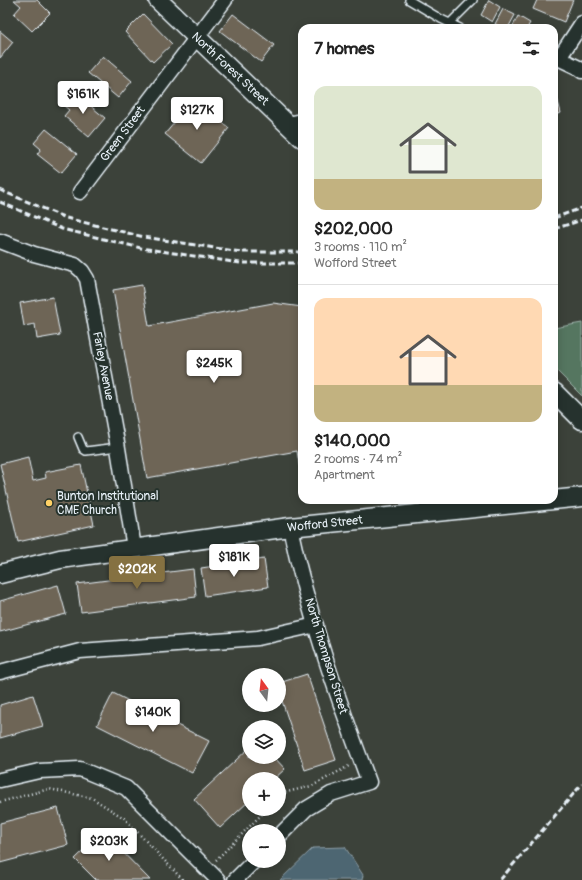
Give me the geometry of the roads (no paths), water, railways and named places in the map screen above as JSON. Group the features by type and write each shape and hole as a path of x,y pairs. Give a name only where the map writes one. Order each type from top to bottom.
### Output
{"street":[{"name":"North Forest Street","path":"158,0 196,38 295,123"},
{"name":"Green Street","path":"80,192 225,0"},
{"path":"558,56 582,23"},
{"path":"558,60 568,62 582,71"},
{"name":"Farley Avenue","path":"0,241 34,254 75,265 82,271 87,279 118,446 134,548"},
{"path":"558,396 582,420"},
{"name":"Wofford Street","path":"558,499 582,497"},
{"name":"Wofford Street","path":"0,574 60,558 290,527 514,504"},
{"name":"North Thompson Street","path":"286,829 306,809 331,794 369,782 335,687 316,625 290,527"},
{"path":"0,672 80,651 258,638 316,625"},
{"path":"0,780 39,771 80,769 126,788 208,868 218,880"},
{"path":"235,880 247,868"}],"lane":[{"path":"409,0 450,24 473,0"},
{"path":"78,437 83,449 86,450 118,446"}],"water":[{"path":"345,847 363,875 362,880 280,880 313,848"}],"railway":[{"path":"0,190 66,218 144,237 241,252 298,252"},
{"path":"0,202 62,229 141,248 240,263 298,263"},
{"path":"558,217 582,208"},
{"path":"558,228 582,220"},
{"path":"500,880 582,784"}],"place":[{"name":"Bunton Institutional CME Church","path":"49,503"}]}
